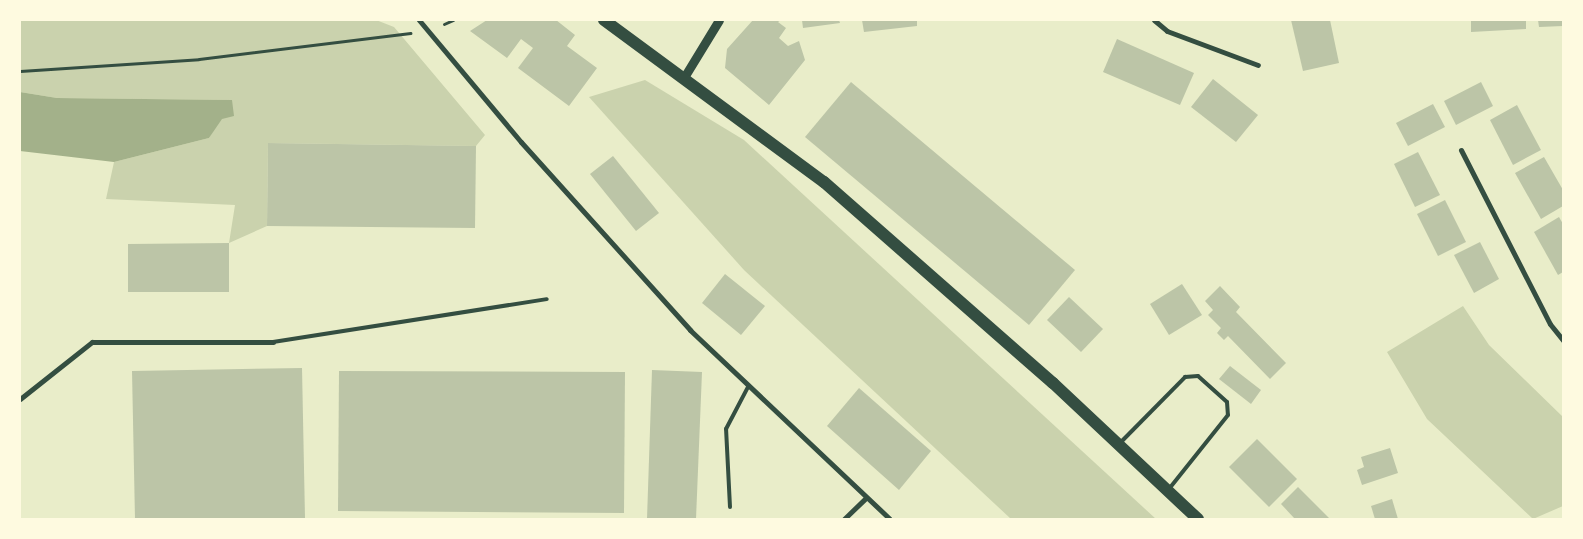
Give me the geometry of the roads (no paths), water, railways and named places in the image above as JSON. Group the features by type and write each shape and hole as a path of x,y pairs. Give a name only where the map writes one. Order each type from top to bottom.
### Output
{"main road":[{"path":"604,20 824,182 1053,383 1117,446 1198,519"}],"street":[{"path":"419,20 521,142 690,330 865,499 890,519"},
{"path":"683,79 719,20"},
{"path":"1154,20 1167,30 1258,65"},
{"path":"1461,150 1550,324 1563,340"},
{"path":"20,398 92,342 273,342"},
{"path":"844,519 865,499"}],"lane":[{"path":"273,342 547,299"},
{"path":"1117,446 1185,377 1198,376 1227,402 1228,415 1168,490"},
{"path":"730,507 726,429 748,387"}]}
